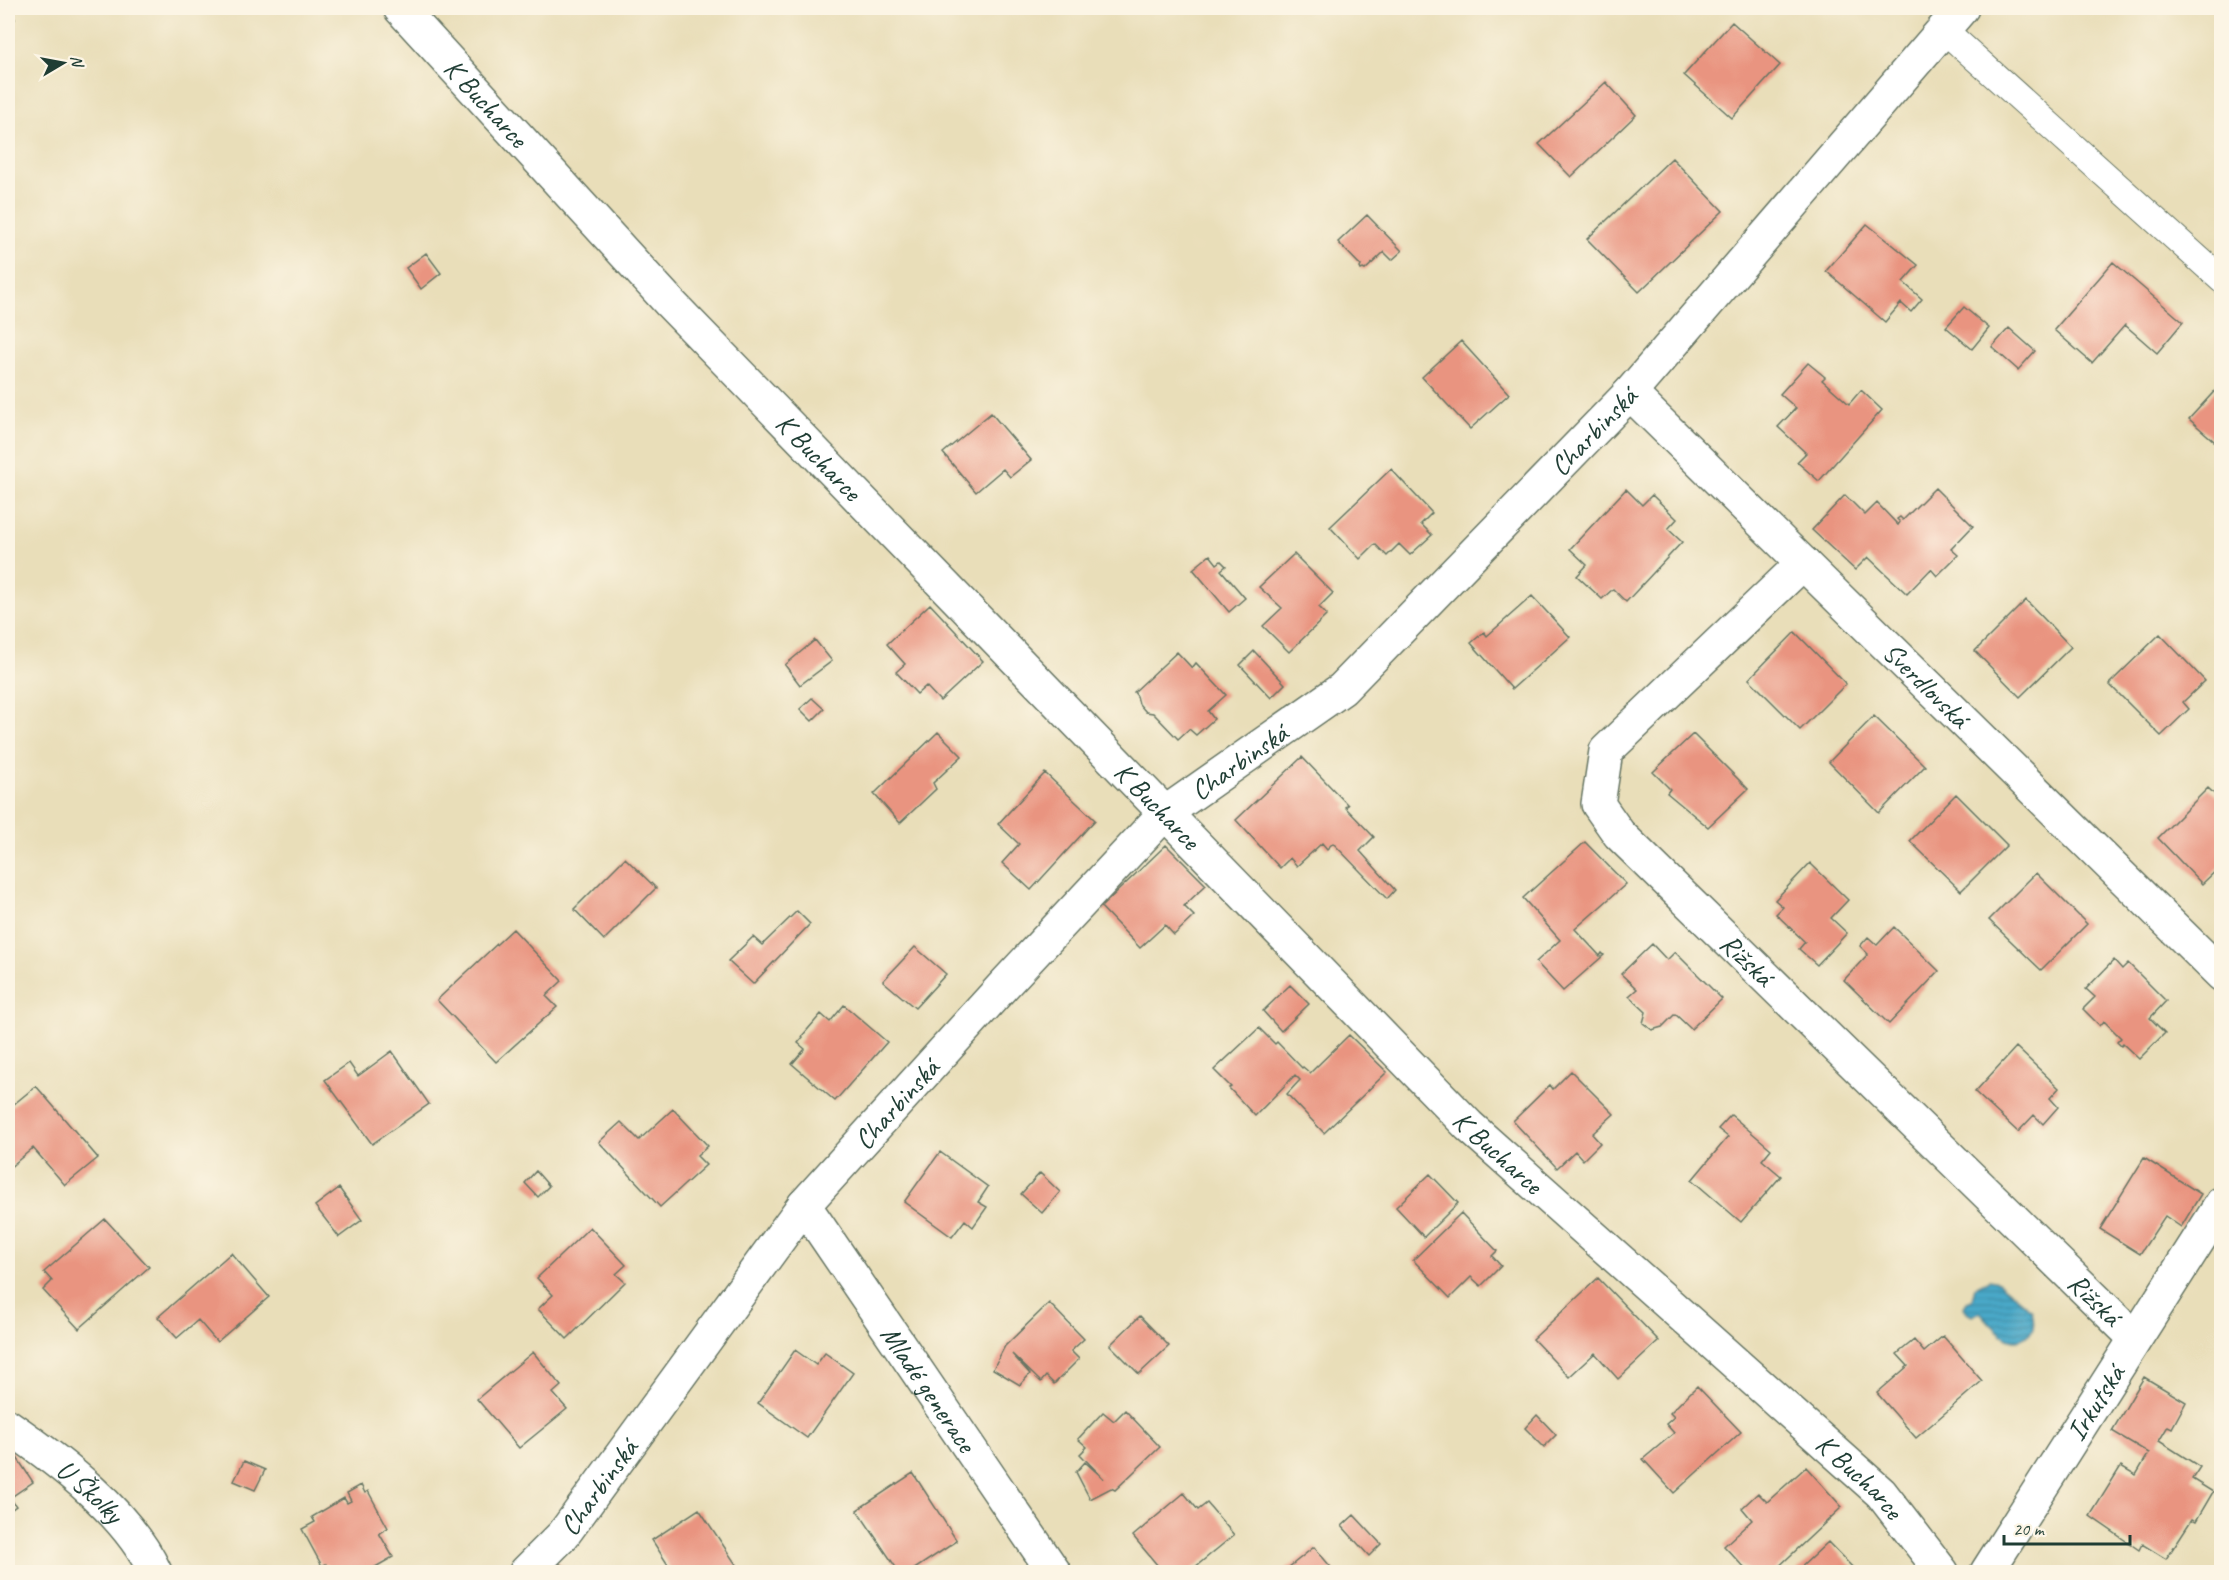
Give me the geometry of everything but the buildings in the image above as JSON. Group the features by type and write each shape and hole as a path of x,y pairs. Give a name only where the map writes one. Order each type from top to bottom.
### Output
{"street":[{"name":"K Bucharce","path":"400,8 670,303 1469,1126 1881,1493 1942,1572"},
{"name":"Charbinská","path":"526,1572 563,1535 804,1205 1004,986 1165,813 1342,689 1630,393 1953,18"},
{"name":"Sverdlovská","path":"1630,393 2222,975"},
{"name":"Rižská","path":"1803,563 1606,751 1599,804 1619,834 2135,1338"},
{"name":"Irkutská","path":"1987,1572 2222,1203"},
{"name":"Mladé generace","path":"804,1205 1054,1572"},
{"name":"U Školky","path":"8,1426 94,1492 146,1553 155,1572"}],"lane":[{"path":"1953,18 2222,280"}],"water":[{"path":"1989,1280 1998,1282 2032,1310 2033,1328 2026,1336 2013,1340 1995,1328 1980,1312 1972,1316 1967,1313 1964,1307 1972,1300 1975,1287"}]}
